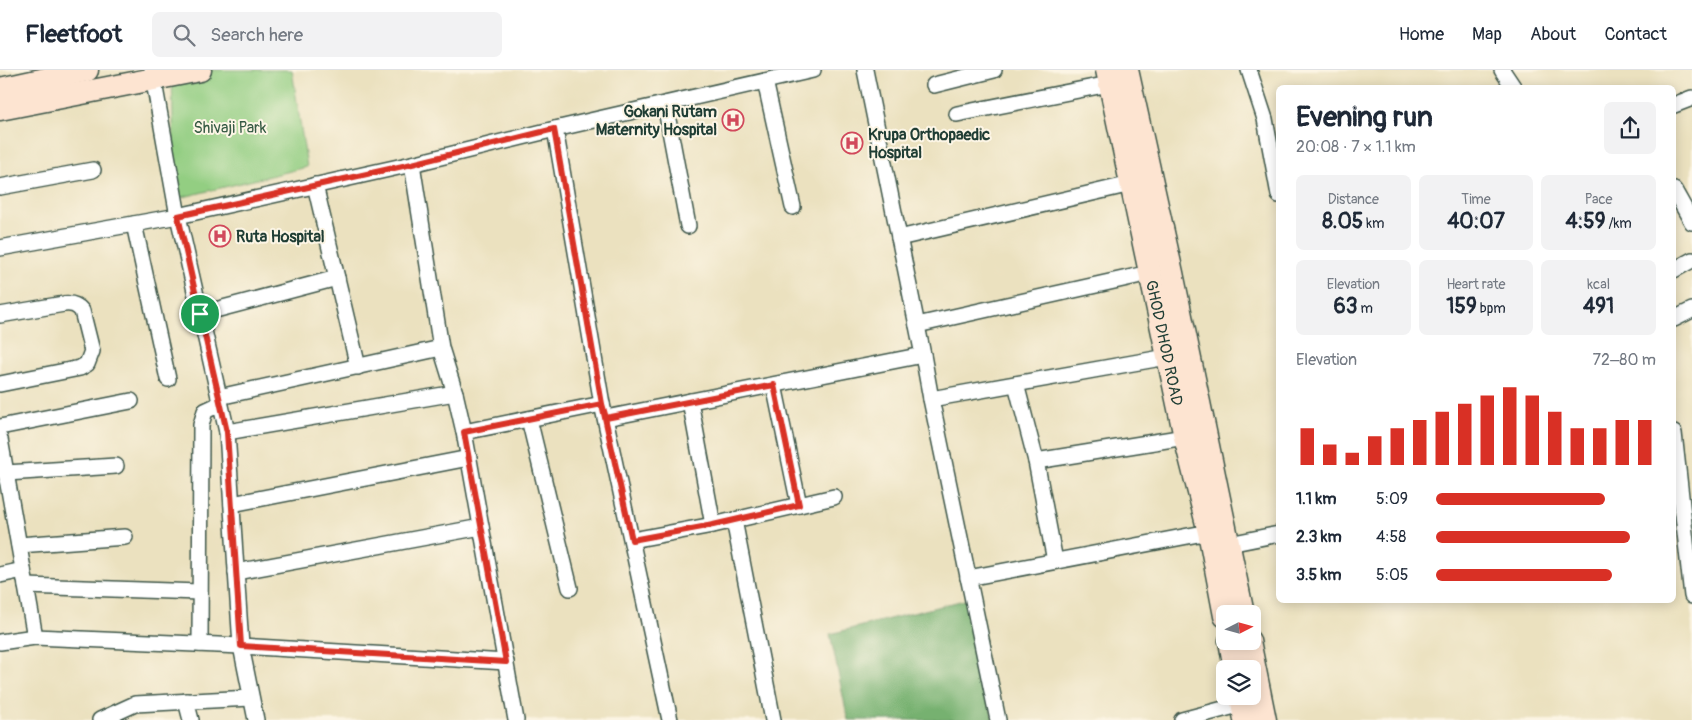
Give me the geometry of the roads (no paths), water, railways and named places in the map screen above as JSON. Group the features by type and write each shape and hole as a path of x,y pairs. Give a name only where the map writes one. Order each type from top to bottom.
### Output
{"main road":[{"path":"0,88 82,70"},
{"path":"0,109 85,93 153,75 200,70"},
{"path":"1114,75 1229,544 1241,605"},
{"name":"GHOD DHOD ROAD","path":"1114,75 1131,184 1167,357 1209,532 1223,605"},
{"path":"1249,650 1251,708"}],"street":[{"path":"82,70 85,93"},
{"path":"0,248 178,216 412,164 554,129 813,70"},
{"path":"865,70 923,355 930,399 998,720"},
{"path":"934,85 994,70"},
{"path":"1249,70 1265,119 1276,179"},
{"path":"1502,70 1512,85"},
{"path":"153,75 178,216 227,432 241,646 256,720"},
{"path":"957,114 1114,75"},
{"path":"765,81 793,207"},
{"path":"1676,105 1692,98"},
{"path":"665,104 688,226"},
{"path":"554,129 604,411 670,720"},
{"path":"412,164 441,348 456,393 464,432 516,720"},
{"path":"0,187 93,170"},
{"path":"899,238 1131,184"},
{"path":"315,185 358,366"},
{"path":"1676,196 1683,215"},
{"path":"134,224 168,379"},
{"path":"1676,269 1692,260"},
{"path":"917,325 1150,274"},
{"path":"200,314 337,278"},
{"path":"0,315 71,303 78,306 82,311 92,352 87,364 80,368 0,384"},
{"path":"1676,318 1692,310"},
{"path":"200,644 201,426 205,411 220,401 358,366 441,348"},
{"path":"464,432 529,419 690,401 923,355"},
{"path":"930,399 1167,357"},
{"path":"1016,384 1036,462 1055,561"},
{"path":"774,385 799,505"},
{"path":"227,432 456,393"},
{"path":"0,427 130,401"},
{"path":"690,401 713,525"},
{"path":"529,419 570,588"},
{"path":"1036,462 1185,437"},
{"path":"0,439 35,637"},
{"path":"1676,457 1692,596"},
{"path":"232,504 469,458"},
{"path":"6,473 116,466"},
{"path":"632,540 713,525 834,497"},
{"path":"734,520 773,720"},
{"path":"236,572 482,527"},
{"path":"968,578 1209,532"},
{"path":"1229,544 1276,535"},
{"path":"19,545 125,537"},
{"path":"0,575 23,570"},
{"path":"26,586 200,592"},
{"path":"0,642 35,637 241,646 506,662"},
{"path":"100,720 135,704 251,698"},
{"path":"186,701 191,720"},
{"path":"1182,720 1251,708"}],"place":[{"name":"Gokani Rutam Maternity Hospital","path":"733,120"},
{"name":"Krupa Orthopaedic Hospital","path":"852,143"},
{"name":"Ruta Hospital","path":"220,236"}],"park label":[{"name":"Shivaji Park","path":"230,127"}]}
